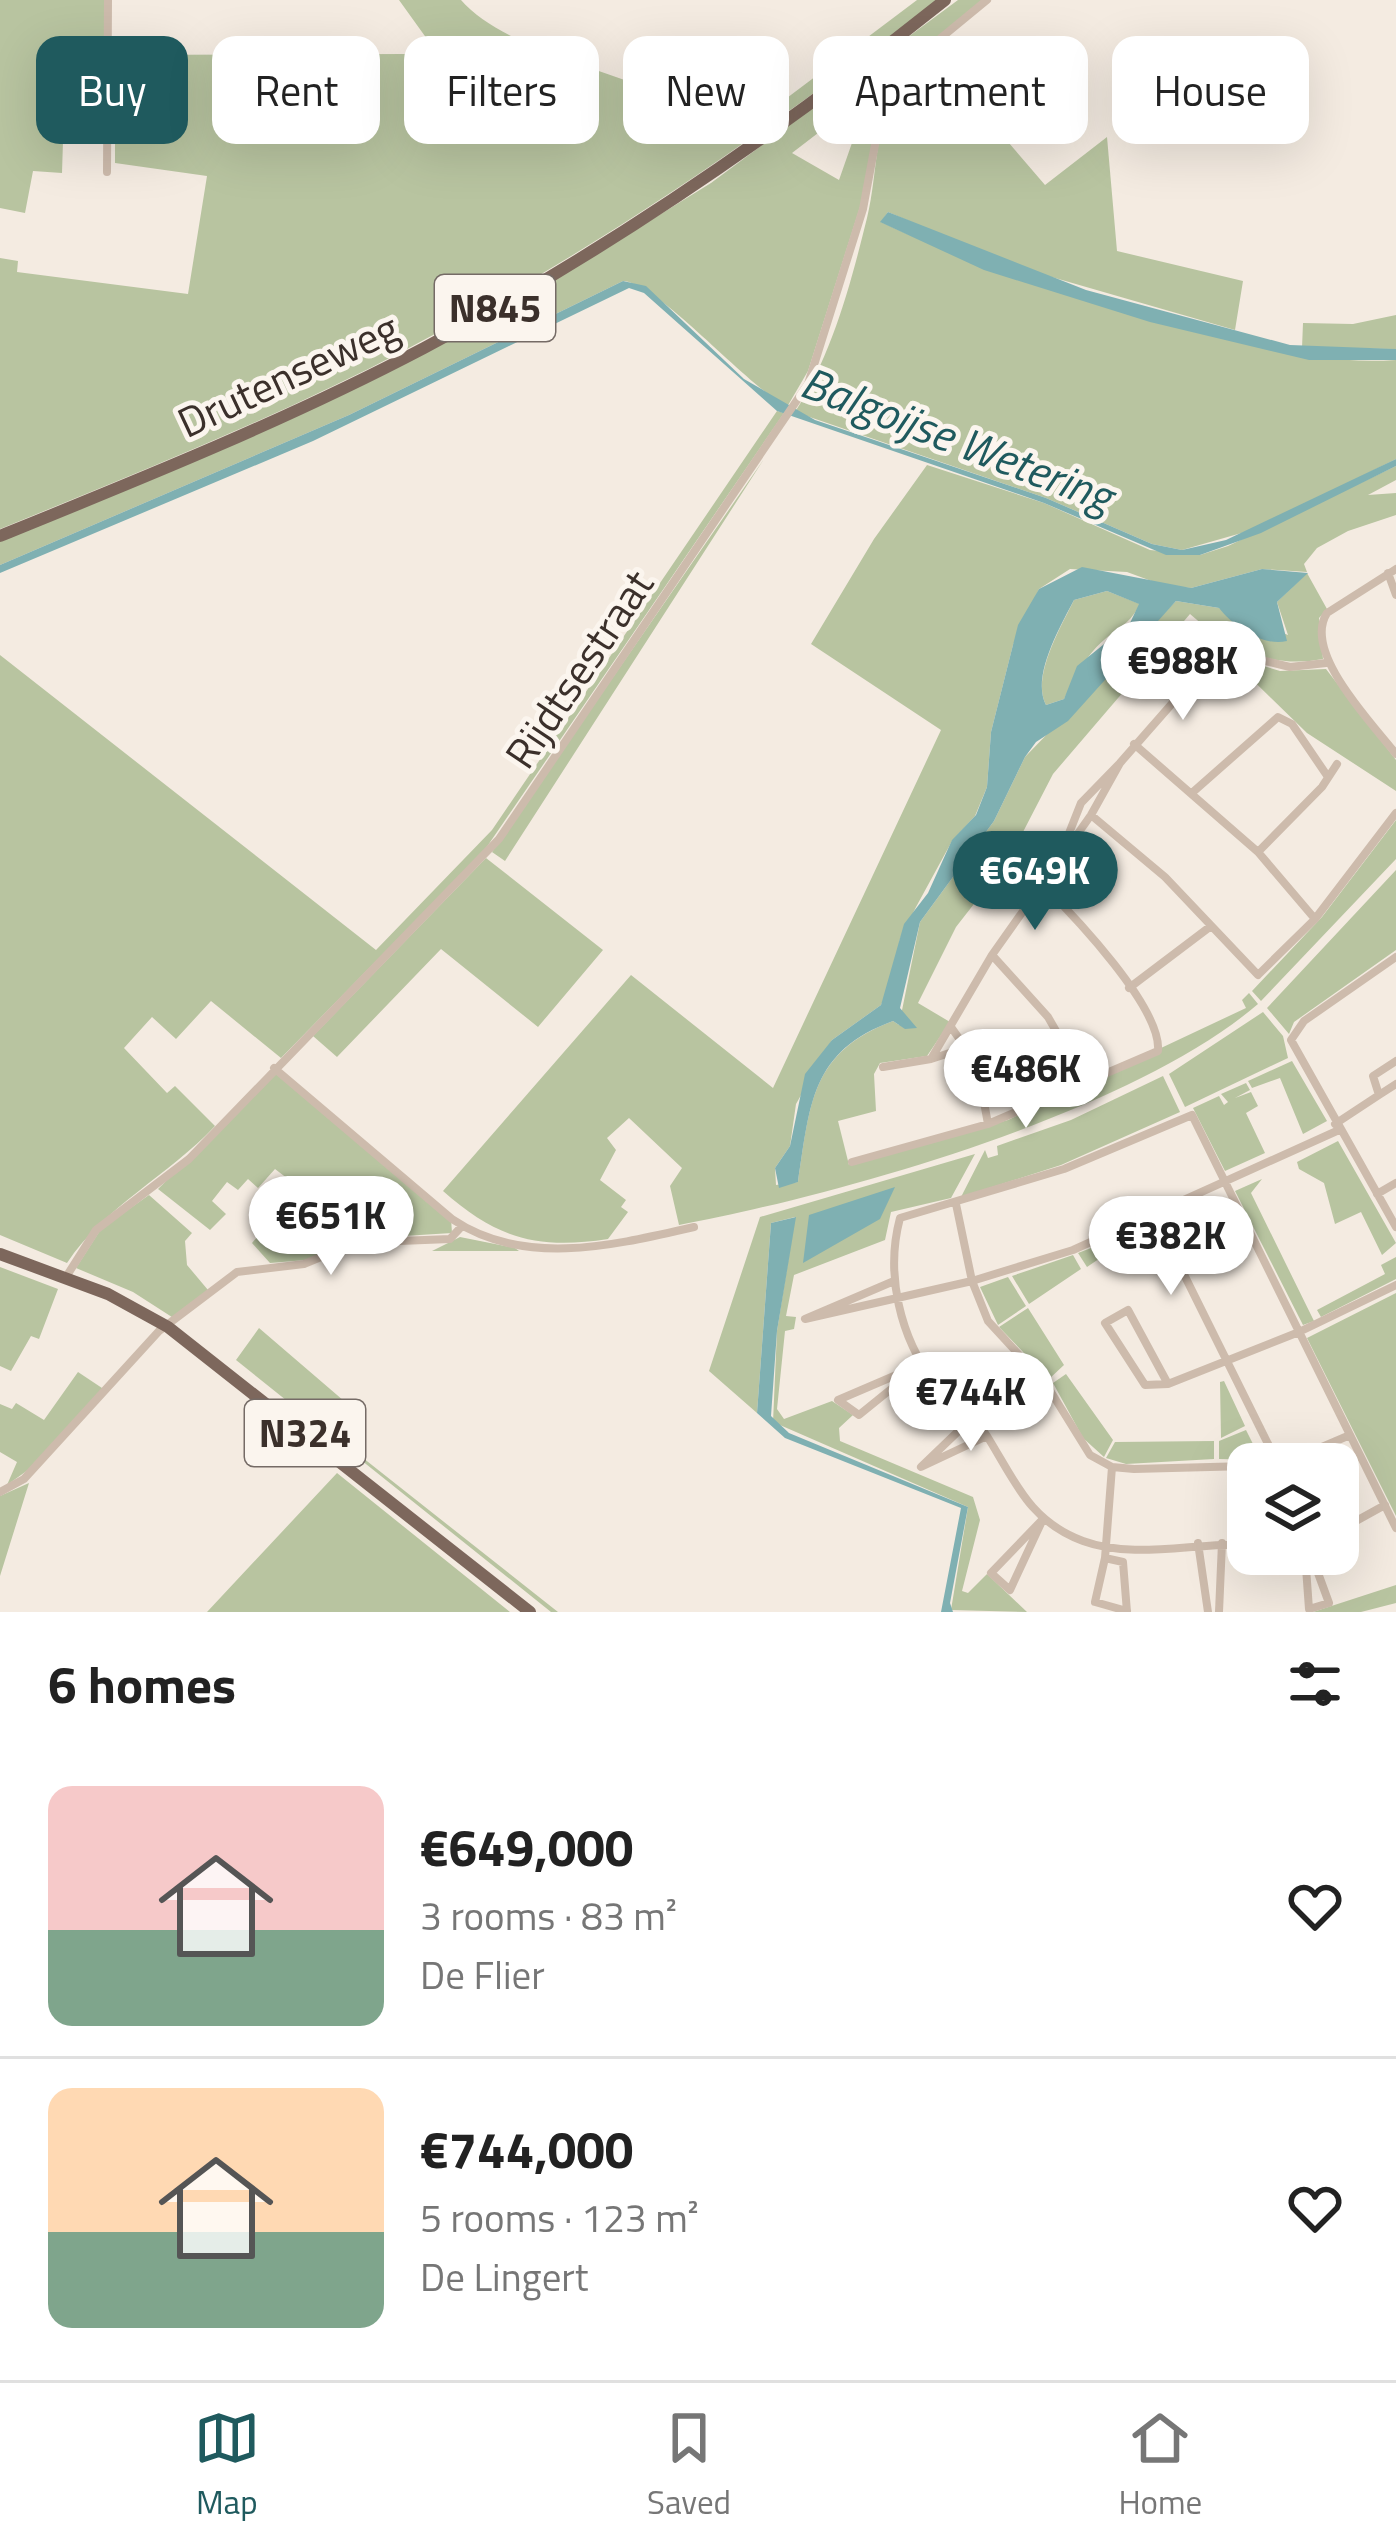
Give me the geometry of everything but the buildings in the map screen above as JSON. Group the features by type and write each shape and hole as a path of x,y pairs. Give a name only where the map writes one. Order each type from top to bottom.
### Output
{"main road":[{"name":"Drutenseweg","path":"0,536 271,423 510,300 745,152 945,0"},
{"name":"N324","path":"0,1254 66,1278 168,1327 530,1612"}],"street":[{"path":"107,172 108,0"},
{"name":"Rijdtsestraat","path":"66,1278 96,1230 189,1159 499,838 793,409 814,370 863,209 884,92 908,65 987,0"},
{"path":"1396,595 1392,571 1322,618 1326,663 1396,754"},
{"path":"1062,851 1091,815 1134,744 1219,650 1290,667 1326,663"},
{"path":"1193,792 1278,717 1292,724 1328,777"},
{"path":"1134,744 1258,852 1315,919"},
{"path":"931,1059 992,955 1043,885 1081,803 1120,763"},
{"path":"1258,852 1337,764"},
{"path":"1091,815 1165,877 1252,974 1262,974 1315,919 1396,812"},
{"path":"852,1162 988,1124 1086,1084 1160,1045 1129,988 1077,919 1043,885"},
{"path":"1129,988 1211,926"},
{"path":"992,955 1048,1017 1086,1084"},
{"path":"1396,957 1304,1021 1291,1040 1396,1227"},
{"path":"951,1027 968,1047 983,1083 988,1124"},
{"path":"884,1067 968,1047"},
{"path":"1379,1095 1373,1076 1396,1061"},
{"path":"274,1068 462,1226 490,1239 574,1250 694,1227"},
{"path":"894,1280 805,1319 972,1281 1073,1250 1226,1184 1277,1154 1300,1151 1396,1084"},
{"path":"1227,1543 1104,1546 1064,1533 1043,1519 1006,1475 987,1436 922,1364 894,1280 900,1218 1064,1169 1192,1114 1396,1528"},
{"path":"1377,1194 1396,1183"},
{"path":"956,1204 972,1281 994,1329 1046,1384 1090,1455 1112,1467 1227,1466"},
{"path":"1155,1216 1269,1443"},
{"path":"0,1492 24,1479 168,1327 237,1271 304,1264 345,1247 450,1239 462,1226"},
{"path":"1168,1384 1128,1310 1105,1323 1145,1385 1168,1384 1300,1332 1396,1285"},
{"path":"922,1364 859,1415 838,1400 880,1382 922,1364"},
{"path":"971,1419 921,1467 987,1436"},
{"path":"1331,1443 1350,1435"},
{"path":"1105,1558 1123,1562 1127,1611 1095,1602 1105,1558 1112,1467"},
{"path":"1359,1519 1384,1504"},
{"path":"1043,1519 1027,1555 1010,1590 992,1573 1043,1519"},
{"path":"1219,1612 1222,1543"},
{"path":"1198,1544 1208,1612"},
{"path":"1308,1554 1329,1603 1309,1609 1308,1554"}],"green space":[{"path":"0,0 105,0 104,36 36,36 36,144 63,144 62,173 33,171 25,213 0,208"},
{"path":"399,0 461,0 511,36 425,36"},
{"path":"917,0 938,0 889,36 869,36"},
{"path":"958,0 982,0 939,36 909,36"},
{"path":"380,54 404,54 404,144 599,144 599,71 623,79 623,144 740,144 546,271 358,374 257,422 0,529 0,258 18,261 17,272 188,294 207,176 115,163 115,144 188,144 188,55 212,55 212,144 380,144"},
{"path":"813,78 810,95 789,110 789,96"},
{"path":"813,107 813,137 792,153 839,180 852,144 872,144 866,188 808,371 787,407 657,298 623,281 349,415 0,565 0,541 499,314 711,183 764,144 789,144 789,125"},
{"path":"1107,137 1117,251 1243,281 1235,330 1017,267 888,212 881,222 1011,276 1185,328 1313,356 1396,360 1396,459 1259,528 1182,550 1152,544 1046,498 795,412 839,318 867,218 879,144 1010,144 1045,185"},
{"path":"1396,315 1396,349 1302,348 1303,323 1353,324"},
{"path":"777,411 784,413 484,851 281,1058 211,1001 176,1039 152,1017 124,1048 167,1093 175,1086 215,1126 118,1208 67,1263 0,1235 0,655 376,950 492,830"},
{"path":"764,459 505,861 492,852"},
{"path":"927,465 1044,503 1150,550 1200,555 1228,546 1396,466 1396,480 1368,495 1396,493 1396,515 1348,531 1317,548 1304,564 1307,572 1262,569 1191,588 1165,586 1127,572 1070,569 1039,589 1013,645 991,732 987,787 975,816 952,841 900,939 894,975 881,1005 832,1040 796,1104 790,1146 775,1168 776,1185 798,1182 812,1105 830,1065 866,1034 893,1021 899,1025 920,922 994,821 1025,757 1176,601 1219,608 1288,635 1277,602 1307,573 1327,609 1319,618 1323,659 1285,661 1251,653 1219,637 1190,614 1053,774 1009,859 956,927 918,1003 950,1022 927,1056 880,1063 874,1074 876,1111 838,1121 849,1165 1008,1120 1246,1008 1242,1000 1249,993 1258,1004 1203,1044 1062,1114 821,1193 679,1225 670,1186 682,1168 629,1118 607,1138 616,1150 600,1180 626,1200 621,1207 628,1212 608,1239 539,1241 481,1220 443,1191 631,975 773,1088 941,730 811,644 874,539"},
{"path":"1107,591 1140,604 1091,653 1064,699 1046,705 1042,694 1045,667 1074,600"},
{"path":"1227,655 1280,671 1326,669 1396,760 1396,791 1307,733"},
{"path":"1396,820 1396,859 1261,1001 1252,991 1322,917"},
{"path":"486,858 603,950 538,1027 441,949 337,1057 313,1036"},
{"path":"1396,870 1396,950 1294,1022 1289,1034 1267,1008"},
{"path":"1263,1012 1283,1036 1288,1058 1185,1107 1169,1074"},
{"path":"1292,1061 1327,1121 1303,1134 1280,1078 1252,1088 1248,1081"},
{"path":"275,1073 451,1218 452,1233 355,1239 306,1260 270,1263 252,1243 289,1200 283,1194 292,1182 275,1169 258,1188 248,1179 238,1190 227,1182 212,1201 226,1214 210,1230 158,1189"},
{"path":"1163,1076 1180,1112 1061,1165 961,1197 985,1150 988,1158 998,1155 997,1146 1071,1120"},
{"path":"1246,1083 1250,1090 1235,1098 1251,1092 1258,1106 1246,1113 1265,1153 1225,1171 1193,1108 1219,1096 1224,1105 1228,1102 1221,1094"},
{"path":"1338,1141 1396,1243 1382,1255 1361,1212 1335,1224 1324,1183 1299,1169 1297,1162"},
{"path":"975,1154 951,1198 891,1212 885,1240 794,1275 786,1316 796,1317 794,1329 785,1331 777,1409 784,1419 832,1401 853,1415 839,1428 840,1441 973,1497 980,1520 962,1591 968,1593 987,1574 1027,1612 951,1610 968,1507 773,1422 777,1331 795,1217 771,1223 757,1413 709,1371 760,1217"},
{"path":"1262,1179 1251,1193 1314,1321 1303,1325 1235,1191"},
{"path":"149,1195 192,1233 185,1241 187,1265 208,1290 175,1319 133,1292 76,1268 101,1229"},
{"path":"1146,1227 1087,1267 1078,1253"},
{"path":"460,1237 515,1248 519,1251 432,1251"},
{"path":"1073,1255 1081,1269 1029,1304 1012,1276"},
{"path":"1396,1257 1396,1279 1321,1317 1317,1310 1385,1274 1381,1265"},
{"path":"0,1267 58,1289 39,1339 31,1336 11,1371 0,1366"},
{"path":"1008,1277 1026,1306 998,1325 980,1287"},
{"path":"1396,1293 1396,1516 1307,1338"},
{"path":"1028,1308 1064,1365 1049,1379 999,1327"},
{"path":"259,1328 358,1413 339,1439 558,1612 551,1612 236,1360"},
{"path":"78,1372 105,1390 28,1470 7,1485 17,1462 0,1452 0,1404 12,1409 16,1403 44,1420"},
{"path":"1066,1374 1113,1440 1104,1457 1083,1438 1053,1383"},
{"path":"1224,1381 1245,1426 1221,1438 1220,1382"},
{"path":"1246,1430 1252,1443 1227,1443 1227,1459 1219,1459 1219,1441"},
{"path":"1214,1441 1214,1459 1126,1464 1106,1458 1115,1442"},
{"path":"337,1473 510,1612 207,1612"},
{"path":"29,1483 0,1576 0,1496"},
{"path":"1396,1585 1396,1603 1361,1612 1313,1612"}],"water":[{"path":"888,212 1086,290 1290,345 1396,349 1396,360 1309,360 1150,322 984,270 880,222"},
{"path":"623,281 646,286 744,379 815,420 1046,498 1152,544 1182,550 1226,540 1396,459 1396,466 1261,533 1200,555 1166,555 1044,503 777,411 644,293 629,288 313,441 0,573 0,565 349,415"},
{"path":"1082,567 1191,588 1262,569 1308,573 1277,602 1287,641 1250,634 1219,608 1176,601 1068,721 1036,742 994,821 920,922 900,1008 917,1028 905,1029 893,1021 866,1033 830,1065 812,1105 798,1182 779,1188 775,1168 790,1146 805,1074 832,1040 881,1005 904,924 928,893 952,840 976,815 987,787 991,732 1018,625 1039,589","holes":["1107,591 1139,604 1130,623 1077,666 1064,699 1046,705 1042,694 1045,667 1074,600"]},
{"path":"895,1187 880,1219 803,1263 809,1215"},
{"path":"796,1217 777,1331 771,1416 789,1433 968,1507 950,1603 953,1612 941,1612 961,1508 785,1438 757,1413 771,1223"}],"water label":[{"name":"Balgoijse Wetering","path":"957,439"}]}
